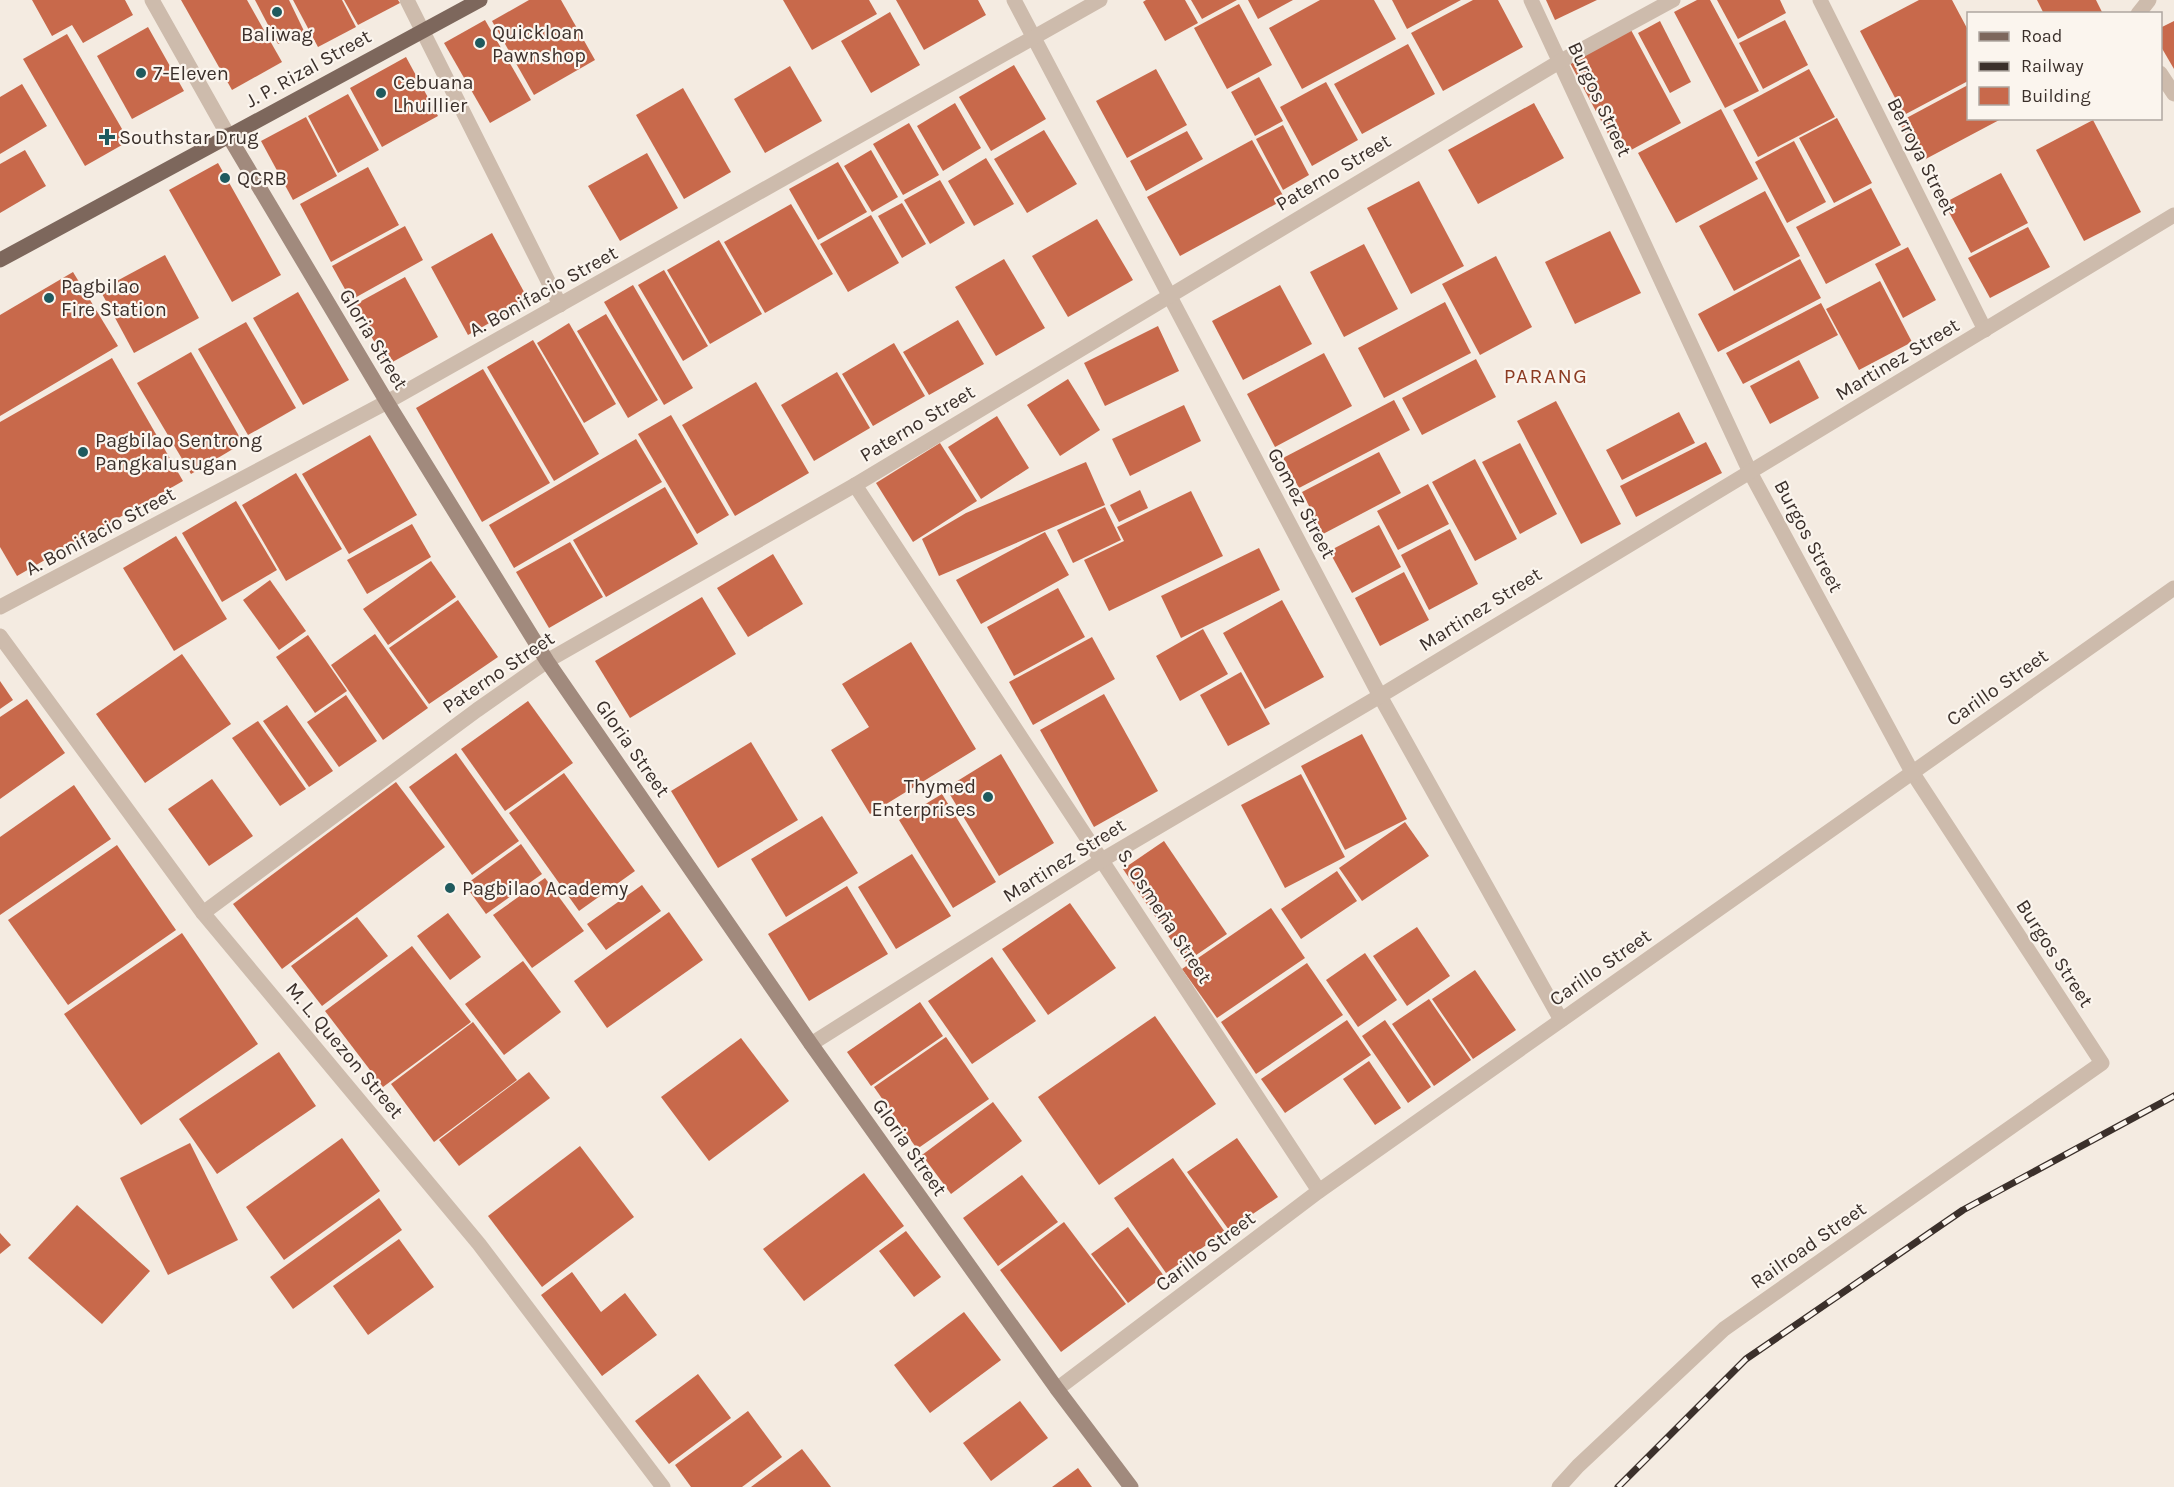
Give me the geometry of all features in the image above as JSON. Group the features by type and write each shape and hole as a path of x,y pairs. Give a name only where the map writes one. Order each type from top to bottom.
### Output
{"main road":[{"name":"J. P. Rizal Street","path":"0,260 480,0"}],"street":[{"name":"Gloria Street","path":"152,0 228,135 387,402 547,661 811,1044 1057,1389 1131,1487"},
{"path":"407,0 560,305"},
{"name":"Gomez Street","path":"1014,0 1380,696 1561,1020"},
{"name":"A. Bonifacio Street","path":"0,607 387,402 1100,0"},
{"name":"Burgos Street","path":"1531,0 1750,472 1912,772 2102,1063"},
{"name":"Paterno Street","path":"203,913 477,710 547,661 855,485 1559,62 1672,0"},
{"name":"Berroya Street","path":"1820,0 1985,330"},
{"path":"2140,12 2149,0"},
{"path":"2162,76 2174,94"},
{"name":"Martinez Street","path":"811,1044 1102,860 1380,696 2174,215"},
{"name":"S. Osmeña Street","path":"855,485 1319,1191"},
{"name":"Carillo Street","path":"1057,1389 1319,1191 2174,588"},
{"name":"M. L. Quezon Street","path":"0,636 203,913 479,1244 663,1487"},
{"name":"Railroad Street","path":"1559,1487 1578,1466 1724,1329 2102,1063"}],"building":[{"path":"32,0 125,0 133,15 83,43 72,25 52,36"},
{"path":"181,0 247,0 282,62 232,90"},
{"path":"255,0 289,0 304,31 278,44"},
{"path":"293,0 342,0 356,27 318,47"},
{"path":"344,0 398,0 400,3 358,25"},
{"path":"529,0 561,0 595,60 534,95 492,21"},
{"path":"783,0 869,0 877,14 812,50"},
{"path":"896,0 978,0 986,15 924,50"},
{"path":"1146,0 1185,0 1198,23 1165,41 1143,2"},
{"path":"1191,0 1237,0 1202,19"},
{"path":"1248,0 1293,0 1258,19"},
{"path":"1320,0 1374,0 1396,39 1302,89 1269,28"},
{"path":"1392,0 1461,0 1407,29"},
{"path":"1473,0 1498,0 1523,47 1443,91 1411,33"},
{"path":"1546,0 1597,0 1555,20"},
{"path":"1697,0 1710,0 1759,91 1725,108 1674,12"},
{"path":"1717,0 1780,0 1786,13 1738,39"},
{"path":"1919,0 1952,0 1967,28 1967,82 1904,115 1860,31"},
{"path":"2037,0 2096,0 2102,12 2043,12"},
{"path":"1239,4 1272,65 1227,89 1194,28"},
{"path":"890,12 920,65 871,93 841,41"},
{"path":"485,20 531,100 490,123 444,43"},
{"path":"1785,20 1808,65 1763,89 1739,43"},
{"path":"1660,21 1691,82 1670,93 1638,33"},
{"path":"2174,21 2174,69 2162,48 2162,27"},
{"name":"7-Eleven","path":"148,27 184,91 132,119 97,56"},
{"path":"1631,30 1681,123 1620,156 1570,63"},
{"path":"67,34 129,141 85,166 23,59"},
{"path":"1408,44 1435,94 1362,134 1334,84"},
{"path":"406,57 438,116 382,147 350,88"},
{"path":"1014,65 1046,119 991,151 959,97"},
{"path":"790,66 822,121 765,153 734,99"},
{"path":"1156,69 1187,125 1127,158 1096,101"},
{"path":"1809,69 1835,117 1758,157 1733,110"},
{"path":"1259,77 1283,121 1255,136 1231,92"},
{"path":"1326,82 1358,140 1312,166 1280,107"},
{"path":"22,84 47,126 0,154 0,97"},
{"path":"1967,86 1967,120 1999,120 1920,162 1899,122"},
{"path":"683,88 731,172 684,199 636,115"},
{"path":"348,94 379,150 338,173 308,116"},
{"path":"955,103 981,148 943,171 917,126"},
{"path":"1534,103 1564,158 1478,204 1448,150"},
{"path":"1721,109 1758,179 1676,223 1638,153"},
{"path":"306,117 337,176 293,200 261,141"},
{"path":"1837,118 1872,183 1834,203 1799,138"},
{"path":"2093,120 2141,212 2084,241 2036,150"},
{"path":"909,123 939,175 903,195 873,144"},
{"path":"1283,125 1309,175 1283,190 1256,139"},
{"path":"1044,130 1077,184 1027,213 994,159"},
{"path":"1187,131 1203,159 1146,191 1130,161"},
{"path":"1252,140 1285,199 1180,256 1147,197"},
{"path":"1794,141 1826,202 1787,223 1755,162"},
{"path":"25,150 46,186 0,213 0,164"},
{"path":"871,150 898,197 872,212 844,166"},
{"path":"647,153 678,208 620,241 588,186"},
{"path":"986,158 1014,204 974,226 948,181"},
{"path":"838,162 867,212 818,240 789,189"},
{"path":"218,163 281,275 232,302 169,190"},
{"path":"368,167 399,225 331,262 300,204"},
{"path":"2001,173 2028,223 1971,253 1944,203"},
{"path":"940,180 965,223 930,244 904,200"},
{"path":"1419,181 1464,266 1411,294 1367,208"},
{"path":"1871,188 1901,245 1826,284 1796,227"},
{"path":"1765,191 1800,256 1734,291 1699,226"},
{"path":"902,203 926,244 902,258 878,216"},
{"path":"791,204 833,274 765,313 724,242"},
{"path":"871,215 899,263 848,292 820,244"},
{"path":"1097,219 1133,280 1068,317 1032,256"},
{"path":"405,226 423,260 351,300 332,266"},
{"path":"2028,227 2050,267 1990,298 1968,258"},
{"path":"1610,231 1641,293 1575,324 1545,262"},
{"path":"492,233 529,301 468,335 431,267"},
{"path":"719,240 762,314 710,344 667,270"},
{"path":"1364,244 1398,309 1344,337 1310,272"},
{"path":"1908,247 1936,300 1903,318 1875,264"},
{"path":"165,255 199,318 134,353 100,290"},
{"path":"1496,256 1532,327 1480,355 1442,284"},
{"path":"1004,259 1045,328 996,356 955,287"},
{"path":"1800,259 1821,298 1718,352 1698,314"},
{"path":"664,270 708,346 683,361 638,285"},
{"path":"73,272 118,346 0,416 0,315"},
{"path":"405,277 438,337 387,365 354,305"},
{"path":"1880,281 1912,342 1859,370 1826,309"},
{"path":"633,285 693,388 664,405 604,302"},
{"path":"1280,285 1312,344 1243,380 1212,321"},
{"path":"298,292 349,380 303,405 253,318"},
{"path":"1445,302 1471,353 1384,398 1358,348"},
{"path":"1821,303 1838,335 1743,384 1726,353"},
{"path":"606,314 658,400 628,418 577,331"},
{"path":"958,320 984,364 929,395 903,352"},
{"path":"246,322 296,408 248,435 198,349"},
{"path":"569,323 616,404 584,423 537,343"},
{"path":"1158,326 1179,371 1105,406 1084,363"},
{"path":"533,340 599,454 554,481 487,367"},
{"path":"894,343 925,396 873,426 842,374"},
{"path":"191,352 243,443 191,474 137,383"},
{"path":"1324,353 1352,406 1275,447 1247,394"},
{"name":"Pagbilao Sentrong Pangkalusugan","path":"112,358 183,481 17,576 0,547 0,422"},
{"path":"1476,359 1496,397 1422,435 1402,398"},
{"path":"1799,360 1819,398 1770,424 1750,386"},
{"path":"483,369 550,483 482,522 416,408"},
{"path":"837,372 870,428 814,461 781,405"},
{"path":"1068,379 1100,430 1060,456 1027,405"},
{"path":"756,382 809,473 735,516 682,425"},
{"path":"1394,400 1410,430 1299,488 1283,458"},
{"path":"1556,401 1621,524 1581,544 1517,421"},
{"path":"1184,405 1201,441 1130,476 1112,439"},
{"path":"1679,412 1695,443 1622,480 1606,450"},
{"path":"671,415 729,515 697,534 638,434"},
{"path":"997,416 1029,468 981,499 948,447"},
{"path":"370,435 417,515 349,554 302,474"},
{"path":"636,439 662,482 514,568 489,525"},
{"path":"1706,442 1722,473 1636,517 1620,486"},
{"path":"940,443 977,501 913,542 876,483"},
{"path":"1520,443 1557,514 1520,534 1482,462"},
{"path":"1379,452 1401,493 1323,534 1302,492"},
{"path":"1475,459 1517,539 1475,561 1432,482"},
{"path":"1086,462 1105,505 939,576 922,539 966,513"},
{"path":"296,473 342,549 286,581 242,505"},
{"path":"1428,484 1449,524 1398,550 1377,511"},
{"path":"665,487 698,544 606,597 573,540"},
{"path":"1140,490 1148,508 1119,522 1110,505"},
{"path":"1191,491 1223,556 1109,611 1084,560 1124,541 1117,527"},
{"path":"236,501 277,570 222,602 182,533"},
{"path":"1105,507 1121,540 1073,563 1057,530"},
{"path":"412,524 431,557 367,594 347,560"},
{"path":"1379,525 1401,567 1352,593 1329,551"},
{"path":"1450,529 1478,584 1429,610 1401,555"},
{"path":"1045,532 1069,575 981,624 956,580"},
{"path":"176,536 227,619 174,651 123,568"},
{"path":"570,542 603,597 549,628 516,572"},
{"path":"1259,548 1280,590 1181,638 1161,596"},
{"path":"773,554 803,604 748,637 717,588"},
{"path":"431,561 456,597 388,645 363,609"},
{"path":"1404,572 1429,620 1380,646 1355,598"},
{"path":"270,580 306,631 279,650 243,600"},
{"path":"1058,588 1085,637 1014,676 987,627"},
{"path":"702,597 736,654 630,718 595,661"},
{"path":"458,600 498,657 429,704 389,648"},
{"path":"1282,600 1324,677 1265,709 1223,633"},
{"path":"1203,629 1228,674 1180,701 1156,656"},
{"path":"375,634 428,708 383,740 331,665"},
{"path":"308,635 347,691 315,713 276,657"},
{"path":"1092,637 1115,679 1033,725 1009,682"},
{"path":"911,642 976,749 870,814 831,750 869,727 842,684"},
{"path":"182,654 231,724 145,783 96,714"},
{"path":"1241,672 1270,724 1228,746 1200,695"},
{"path":"0,681 13,700 0,709"},
{"path":"1104,694 1158,791 1094,827 1040,730"},
{"path":"346,695 377,741 339,767 307,722"},
{"path":"27,699 65,753 0,799 0,717"},
{"path":"528,701 573,763 505,811 461,749"},
{"path":"287,705 333,771 309,787 263,721"},
{"path":"258,721 306,789 280,806 232,738"},
{"path":"1362,734 1407,819 1345,850 1301,766"},
{"path":"751,742 798,820 718,868 671,791"},
{"path":"456,753 519,841 472,875 409,787"},
{"path":"1001,754 1054,843 999,876 946,788"},
{"path":"564,773 635,871 579,911 509,813"},
{"path":"1301,774 1345,857 1285,888 1241,805"},
{"path":"212,779 253,836 209,866 168,809"},
{"path":"396,782 445,847 282,969 233,904"},
{"path":"74,785 111,839 0,915 0,837"},
{"path":"942,794 996,882 953,908 899,820"},
{"path":"822,816 858,873 786,917 751,859"},
{"path":"1405,822 1429,856 1362,901 1339,868"},
{"path":"1164,841 1227,934 1186,962 1123,869"},
{"path":"521,844 542,874 486,914 465,885"},
{"path":"117,845 176,930 68,1005 8,920"},
{"path":"912,854 951,916 896,949 858,887"},
{"path":"1337,871 1357,901 1301,939 1281,909"},
{"path":"545,878 584,931 532,968 493,915"},
{"path":"642,885 661,911 606,950 587,924"},
{"path":"847,886 888,954 809,1001 768,934"},
{"path":"1070,903 1116,968 1048,1015 1002,949"},
{"path":"1271,908 1305,958 1217,1018 1182,969"},
{"path":"669,912 703,960 607,1028 574,981"},
{"path":"448,913 481,957 450,980 417,936"},
{"path":"357,917 388,956 322,1006 291,966"},
{"path":"1417,927 1450,976 1407,1006 1373,956"},
{"path":"182,933 258,1044 141,1125 64,1014"},
{"path":"412,946 471,1022 383,1087 325,1011"},
{"path":"1365,953 1397,1000 1358,1027 1326,980"},
{"path":"992,957 1036,1021 972,1064 928,1001"},
{"path":"523,961 561,1012 504,1055 465,1004"},
{"path":"1307,963 1343,1015 1256,1074 1221,1022"},
{"path":"1475,970 1516,1030 1473,1059 1432,999"},
{"path":"1429,999 1471,1060 1434,1086 1392,1024"},
{"path":"920,1002 943,1036 871,1086 847,1052"},
{"path":"1155,1016 1216,1104 1099,1185 1038,1097"},
{"path":"1347,1020 1371,1055 1285,1113 1261,1079"},
{"path":"1385,1020 1431,1087 1408,1103 1362,1036"},
{"path":"473,1022 517,1080 434,1142 391,1084"},
{"path":"946,1037 989,1099 917,1149 874,1087"},
{"path":"741,1038 789,1101 709,1161 661,1097"},
{"path":"279,1052 316,1106 217,1174 179,1119"},
{"path":"1369,1061 1401,1108 1375,1125 1343,1079"},
{"path":"529,1072 550,1098 459,1166 439,1140"},
{"path":"993,1102 1022,1141 951,1194 922,1155"},
{"path":"342,1138 380,1191 284,1260 246,1207"},
{"path":"1237,1138 1278,1197 1229,1230 1187,1172"},
{"path":"190,1143 238,1240 168,1275 120,1178"},
{"path":"580,1146 634,1217 542,1287 488,1216"},
{"path":"1173,1158 1225,1232 1166,1273 1114,1198"},
{"path":"864,1173 904,1226 804,1301 763,1249"},
{"path":"1022,1175 1058,1222 998,1266 963,1218"},
{"path":"379,1198 402,1230 293,1309 270,1277"},
{"path":"77,1205 150,1271 102,1324 28,1258"},
{"path":"1064,1222 1126,1304 1061,1352 1000,1270"},
{"path":"1128,1227 1164,1276 1128,1303 1091,1254"},
{"path":"906,1231 941,1277 914,1297 879,1251"},
{"path":"0,1233 11,1245 0,1254"},
{"path":"399,1239 434,1287 368,1335 333,1286"},
{"path":"572,1272 601,1312 625,1293 657,1335 602,1376 541,1295"},
{"path":"964,1312 1001,1360 930,1413 894,1365"},
{"path":"698,1374 731,1418 669,1464 635,1421"},
{"path":"1020,1401 1048,1438 991,1481 963,1443"},
{"path":"748,1411 782,1457 742,1487 691,1487 675,1465"},
{"path":"802,1449 831,1487 751,1487"},
{"path":"1078,1468 1092,1487 1052,1487"}],"railway":[{"path":"1618,1487 1746,1359 1963,1210 2174,1096"}],"place":[{"name":"Baliwag","path":"277,12"},
{"name":"Quickloan Pawnshop","path":"480,43"},
{"name":"7-Eleven","path":"141,73"},
{"name":"Cebuana Lhuillier","path":"381,93"},
{"name":"Southstar Drug","path":"107,137"},
{"name":"QCRB","path":"225,178"},
{"name":"Pagbilao Fire Station","path":"49,298"},
{"name":"Pagbilao Sentrong Pangkalusugan","path":"83,452"},
{"name":"Thymed Enterprises","path":"988,797"},
{"name":"Pagbilao Academy","path":"450,888"}],"district":[{"name":"PARANG","path":"1546,376"}]}
